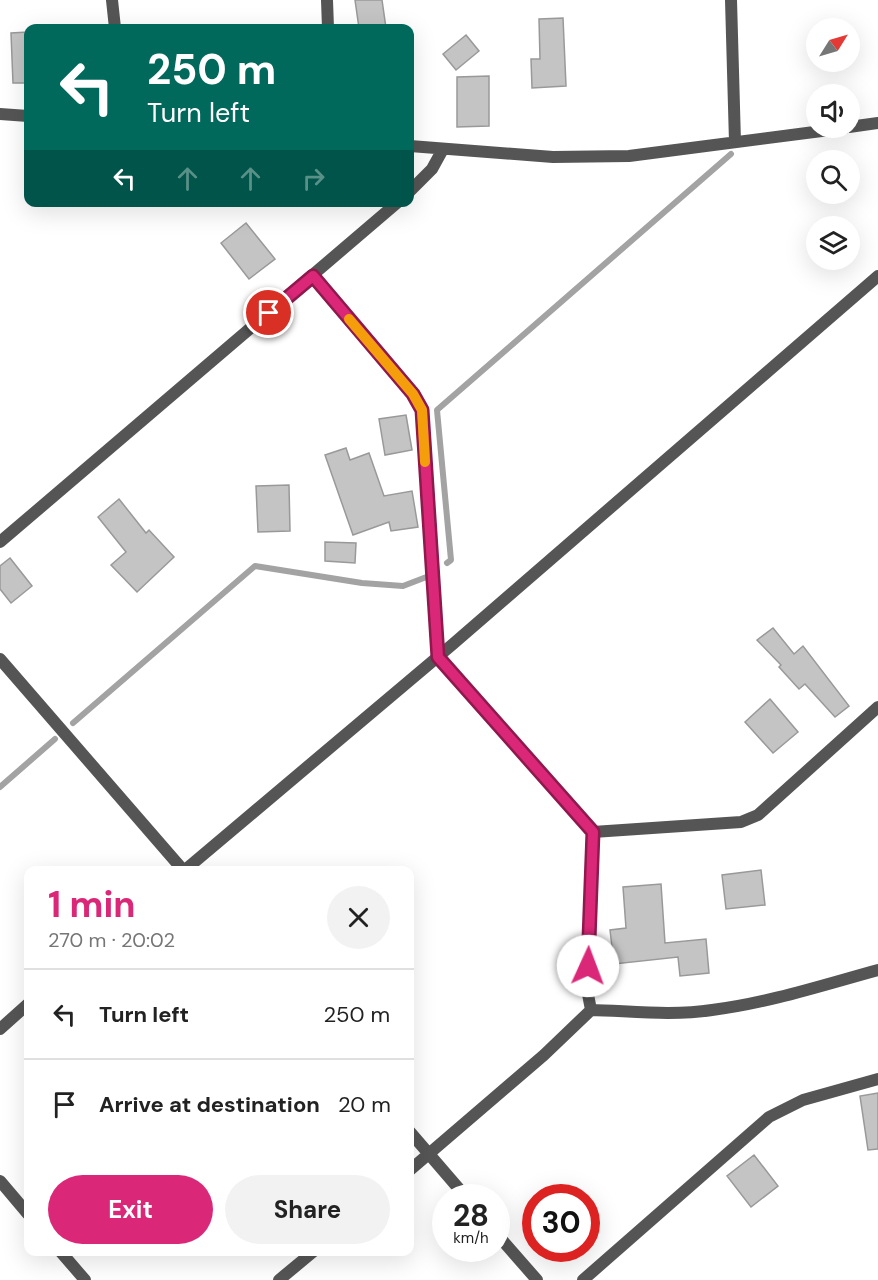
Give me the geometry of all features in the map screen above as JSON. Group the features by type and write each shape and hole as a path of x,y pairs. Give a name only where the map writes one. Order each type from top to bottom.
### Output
{"street":[{"path":"112,0 115,24"},
{"path":"327,0 328,24"},
{"path":"731,0 735,142"},
{"path":"0,114 24,116"},
{"path":"860,125 878,123"},
{"path":"414,146 553,157 629,156 806,132"},
{"path":"414,187 432,169 443,149"},
{"path":"0,542 392,207"},
{"path":"313,276 413,394 422,410 438,657 593,832 587,989 591,1010"},
{"path":"189,866 438,657 878,276"},
{"path":"0,659 181,866"},
{"path":"593,832 741,822 758,815 878,707"},
{"path":"414,1167 544,1054 591,1010 679,1013 712,1010 775,998 878,970"},
{"path":"0,1029 24,1008"},
{"path":"583,1280 769,1118 803,1100 878,1078"},
{"path":"414,1137 455,1184"},
{"path":"0,1181 24,1209"},
{"path":"510,1249 537,1280"},
{"path":"64,1256 85,1280"},
{"path":"279,1280 308,1256"}],"building":[{"path":"355,0 382,0 385,24 358,24"},
{"path":"563,18 566,86 532,88 531,59 540,59 539,19"},
{"path":"24,32 24,83 13,83 11,33"},
{"path":"466,35 479,51 456,70 443,54"},
{"path":"489,76 489,126 457,127 457,77"},
{"path":"246,223 275,259 249,279 221,243"},
{"path":"406,415 412,450 385,455 379,419"},
{"path":"346,448 350,460 369,453 384,496 412,491 418,527 391,531 389,522 353,535 325,455"},
{"path":"289,485 290,531 258,532 256,486"},
{"path":"119,499 146,533 149,530 174,557 137,592 111,565 126,552 98,517"},
{"path":"325,542 356,543 355,563 325,561"},
{"path":"10,558 32,586 11,603 0,589 0,566"},
{"path":"773,628 794,654 803,646 849,706 835,717 805,684 799,689 779,667 781,665 757,640"},
{"path":"770,699 798,732 773,753 745,722"},
{"path":"761,870 765,905 726,909 722,875"},
{"path":"661,884 665,943 706,939 709,973 680,976 678,957 614,964 610,930 626,928 623,887"},
{"path":"878,1093 878,1149 868,1150 860,1096"},
{"path":"754,1155 778,1186 751,1207 727,1176"}],"waterway":[{"path":"447,563 451,560 437,410 731,154"},
{"path":"73,723 255,566 362,583 403,586 429,576"},
{"path":"0,787 55,739"}],"slow traffic":[{"path":"349,319 413,394 422,410 425,462"}],"route":[{"path":"269,313 313,276 413,394 422,410 438,657 593,832 588,966"}]}
